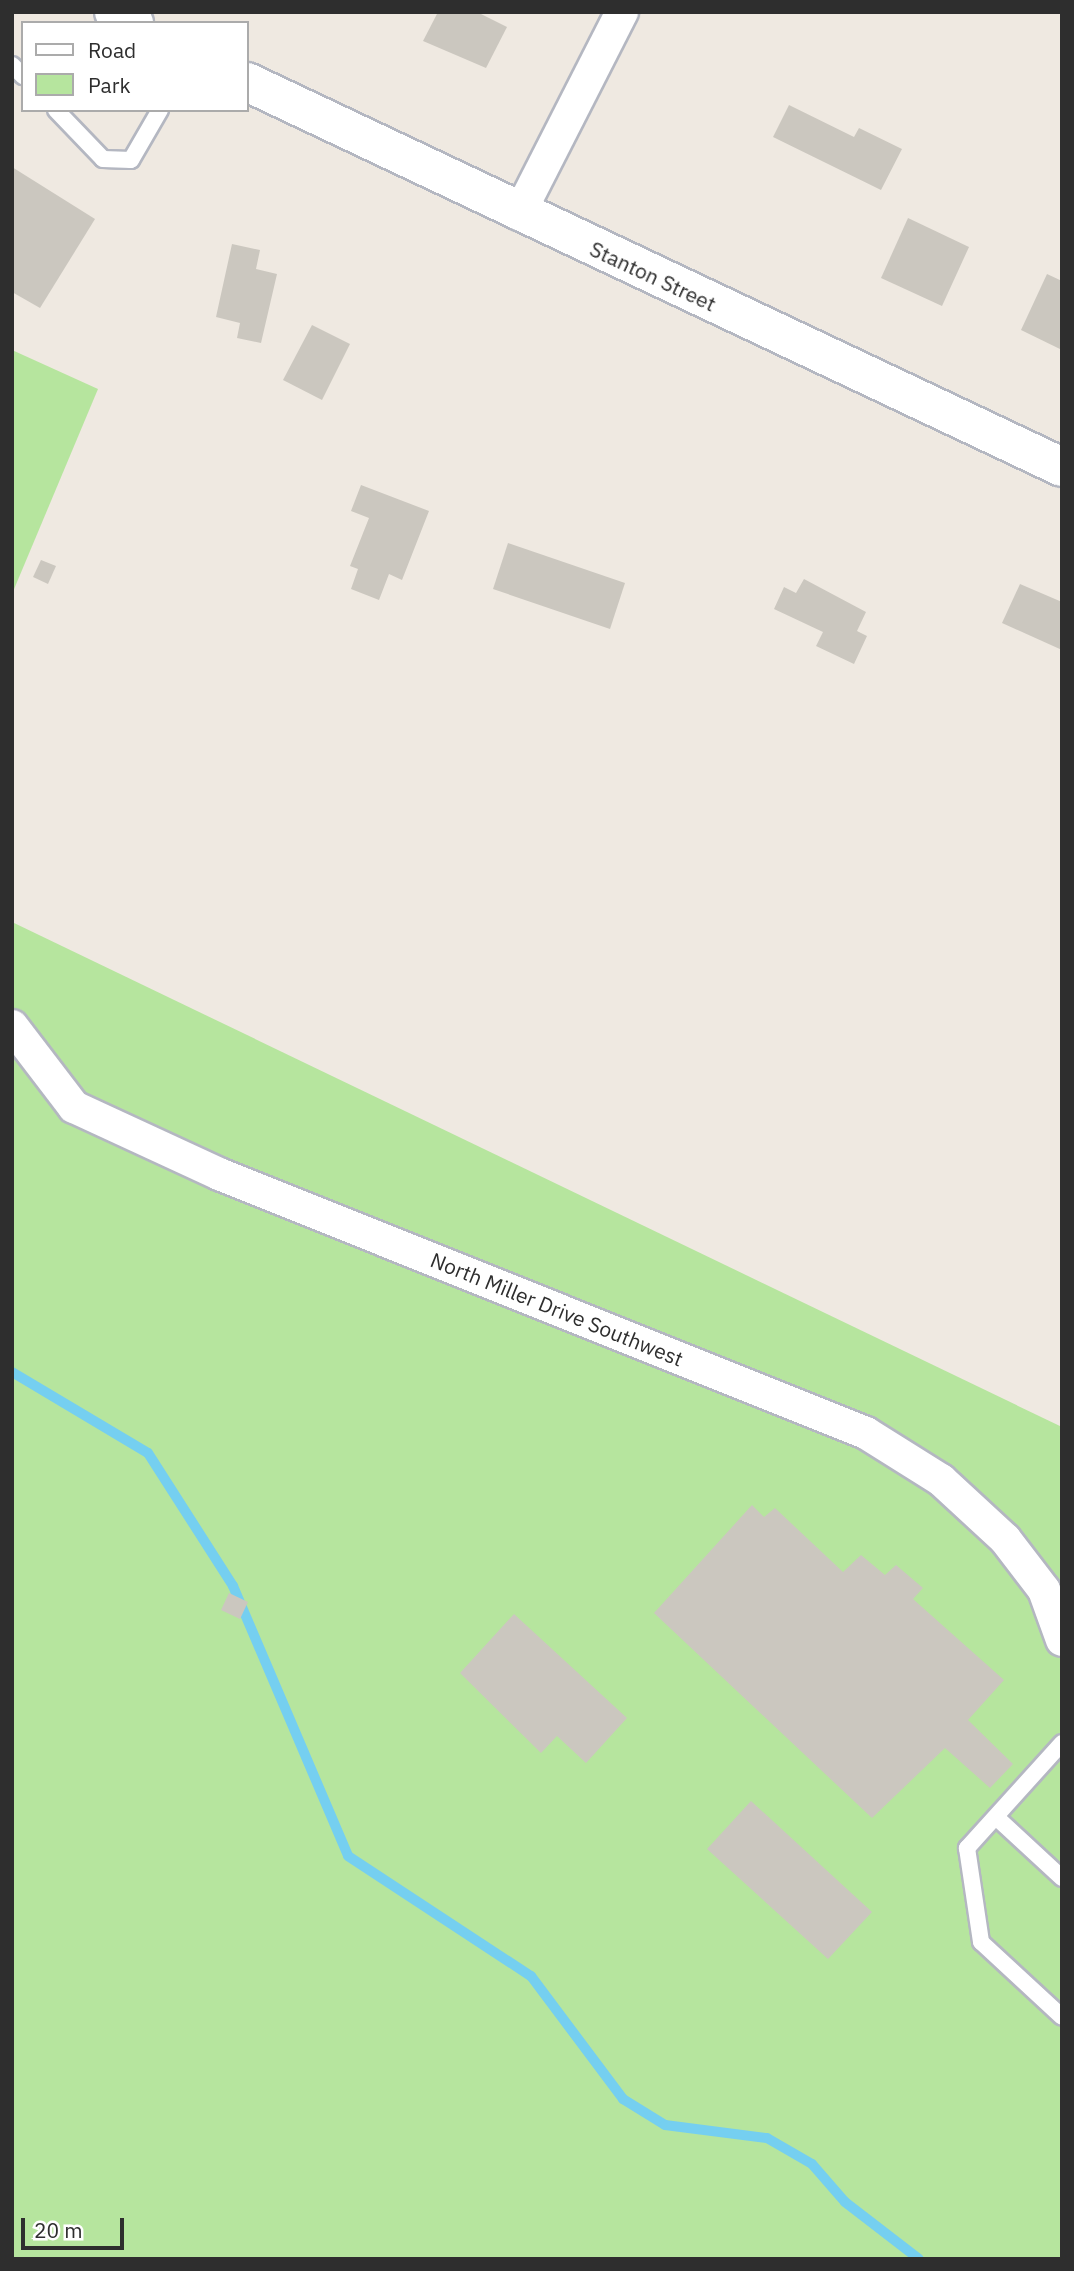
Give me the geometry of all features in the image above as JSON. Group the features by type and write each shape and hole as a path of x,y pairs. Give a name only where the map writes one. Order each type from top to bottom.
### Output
{"street":[{"path":"114,12 130,21"},
{"path":"519,214 622,12"},
{"name":"Stanton Street","path":"248,82 519,214 1062,467"},
{"name":"North Miller Drive Southwest","path":"12,1026 74,1107 219,1174 866,1433 941,1480 1005,1539 1044,1590 1062,1640"}],"lane":[{"path":"58,112 103,159 131,160 159,112"},
{"path":"1062,1743 967,1848 981,1942 1062,2017"},
{"path":"996,1817 1062,1878"}],"green space":[{"path":"12,350 98,389 12,594"},
{"path":"12,922 1062,1427 1062,2259 12,2259"}],"building":[{"path":"438,12 477,12 507,27 486,68 423,41"},
{"path":"789,105 854,137 859,128 902,149 881,190 773,137"},
{"path":"12,167 95,219 40,308 12,292"},
{"path":"908,218 969,247 942,306 881,278"},
{"path":"232,244 260,250 256,269 277,274 261,343 237,338 240,323 216,317"},
{"path":"1047,274 1062,281 1062,350 1021,330"},
{"path":"312,325 350,344 322,400 283,380"},
{"path":"361,485 429,511 402,580 389,574 379,600 351,589 358,569 350,566 369,518 351,511"},
{"path":"508,543 625,583 610,629 493,589"},
{"path":"41,560 56,566 48,584 33,577"},
{"path":"804,579 866,612 857,631 867,636 854,664 816,646 823,632 774,609 784,587 796,593"},
{"path":"1020,584 1062,602 1062,650 1002,623"},
{"path":"752,1505 764,1517 775,1508 843,1572 861,1555 885,1575 896,1565 923,1588 913,1599 1004,1680 968,1720 1013,1764 990,1788 945,1748 872,1818 654,1613"},
{"path":"229,1593 248,1602 240,1619 221,1610"},
{"path":"514,1614 627,1718 586,1763 557,1736 541,1753 460,1673"},
{"path":"751,1801 872,1912 828,1959 707,1849"}],"waterway":[{"path":"12,1372 148,1453 233,1586 348,1856 531,1976 623,2099 665,2125 767,2138 812,2164 845,2202 919,2259"}]}
